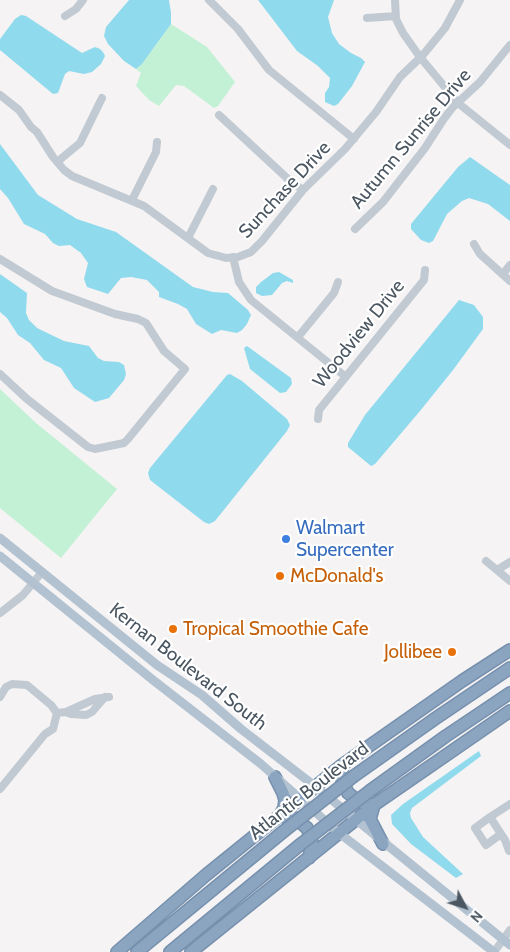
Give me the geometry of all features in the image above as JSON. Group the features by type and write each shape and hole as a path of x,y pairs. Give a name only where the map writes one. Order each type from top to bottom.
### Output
{"highway":[{"path":"117,952 206,875 342,765 462,681 510,650"},
{"name":"Atlantic Boulevard","path":"137,952 354,776 510,668"},
{"name":"Atlantic Boulevard","path":"170,952 301,844 371,790 510,693"},
{"path":"191,952 374,805 510,711"},
{"path":"342,765 342,780 348,793 360,802 374,805"},
{"path":"275,777 285,800 284,808 279,816"},
{"path":"374,805 370,819 383,844"},
{"path":"279,816 295,818 307,828 312,842 309,858"}],"main road":[{"name":"Kernan Boulevard South","path":"0,538 157,664 202,695 241,729 316,787 383,844 508,944"},
{"name":"Kernan Boulevard South","path":"0,556 275,777 340,833 494,952"}],"street":[{"path":"65,16 76,9 84,0"},
{"path":"210,0 238,29 269,70 354,139"},
{"path":"395,0 396,16 403,33 420,57 458,103 510,145"},
{"name":"Sunchase Drive","path":"0,95 19,110 37,132 57,162 72,176 144,206 208,254 238,257 250,252 262,241 303,190 354,139 376,112 400,77 445,28 460,0"},
{"path":"367,18 396,16"},
{"name":"Autumn Sunrise Drive","path":"355,229 383,202 426,148 443,120 480,82 510,45"},
{"path":"57,162 80,143 102,98"},
{"path":"219,115 289,180 303,190"},
{"path":"132,200 156,152 157,142"},
{"path":"188,238 213,189"},
{"path":"474,244 480,254 510,281"},
{"path":"233,257 239,282 251,300 346,377"},
{"path":"0,259 52,291 115,314 138,318 146,323 164,351 185,369 124,443 95,449 88,447 27,399 0,374"},
{"path":"503,274 510,265"},
{"name":"Woodview Drive","path":"318,419 319,410 424,280 426,270"},
{"path":"298,337 334,293 338,282"},
{"path":"486,561 510,581"},
{"path":"497,570 510,562"},
{"path":"0,613 23,595 42,572"},
{"path":"0,697 6,687 12,684 27,685 57,713"},
{"path":"57,713 66,712 95,699 107,697 92,712 86,715 66,712"},
{"path":"0,789 45,734 53,729 57,713"},
{"path":"501,834 486,845 475,828 510,804"},
{"path":"490,817 509,850"},
{"path":"505,952 510,930"},
{"path":"494,952 508,944"}],"green space":[{"path":"171,24 207,47 235,82 218,106 214,108 184,86 176,85 159,106 149,100 136,86 141,73 136,69 142,64"},
{"path":"0,389 36,423 117,489 61,558 0,508"}],"water":[{"path":"129,0 169,0 171,13 171,24 142,64 136,69 124,61 108,44 104,36 106,27"},
{"path":"258,0 334,0 328,17 332,33 339,44 365,62 352,86 338,104 334,106 325,102 325,93 329,87 330,78 318,66 297,51"},
{"path":"21,15 26,16 82,53 95,47 100,49 105,56 101,64 92,72 84,74 69,71 65,74 58,93 53,94 0,50 0,39 15,19"},
{"path":"0,144 38,195 77,219 116,232 193,287 213,292 228,293 248,310 251,315 247,324 237,333 221,330 212,334 196,324 187,309 159,297 159,292 147,280 131,277 121,278 108,294 87,287 84,279 88,263 81,253 70,245 59,246 53,243 45,234 24,224 8,198 0,189"},
{"path":"470,157 510,185 510,221 488,204 469,198 462,201 447,214 433,241 429,243 421,240 411,229 411,224 458,167"},
{"path":"279,272 293,280 293,283 287,281 282,283 272,295 262,296 256,293 256,287 261,282 273,273"},
{"path":"0,274 27,293 26,313 29,320 37,328 64,341 89,346 98,358 104,361 119,362 124,365 126,374 124,380 109,398 95,402 74,388 61,368 44,360 30,343 18,335 7,318 0,312"},
{"path":"459,300 474,305 483,317 483,329 420,411 375,464 371,466 348,447 348,443 365,415"},
{"path":"247,346 291,378 292,384 286,392 280,393 250,369 244,348"},
{"path":"230,374 242,381 287,419 290,425 215,521 209,524 150,480 148,473 150,468 227,375"},
{"path":"479,751 481,756 412,808 410,813 411,818 423,837 463,874 456,878 411,844 392,824 391,815 403,804"}],"place":[{"name":"Walmart Supercenter","path":"286,539"},
{"name":"McDonald's","path":"280,576"},
{"name":"Tropical Smoothie Cafe","path":"173,629"},
{"name":"Jollibee","path":"452,652"}]}
